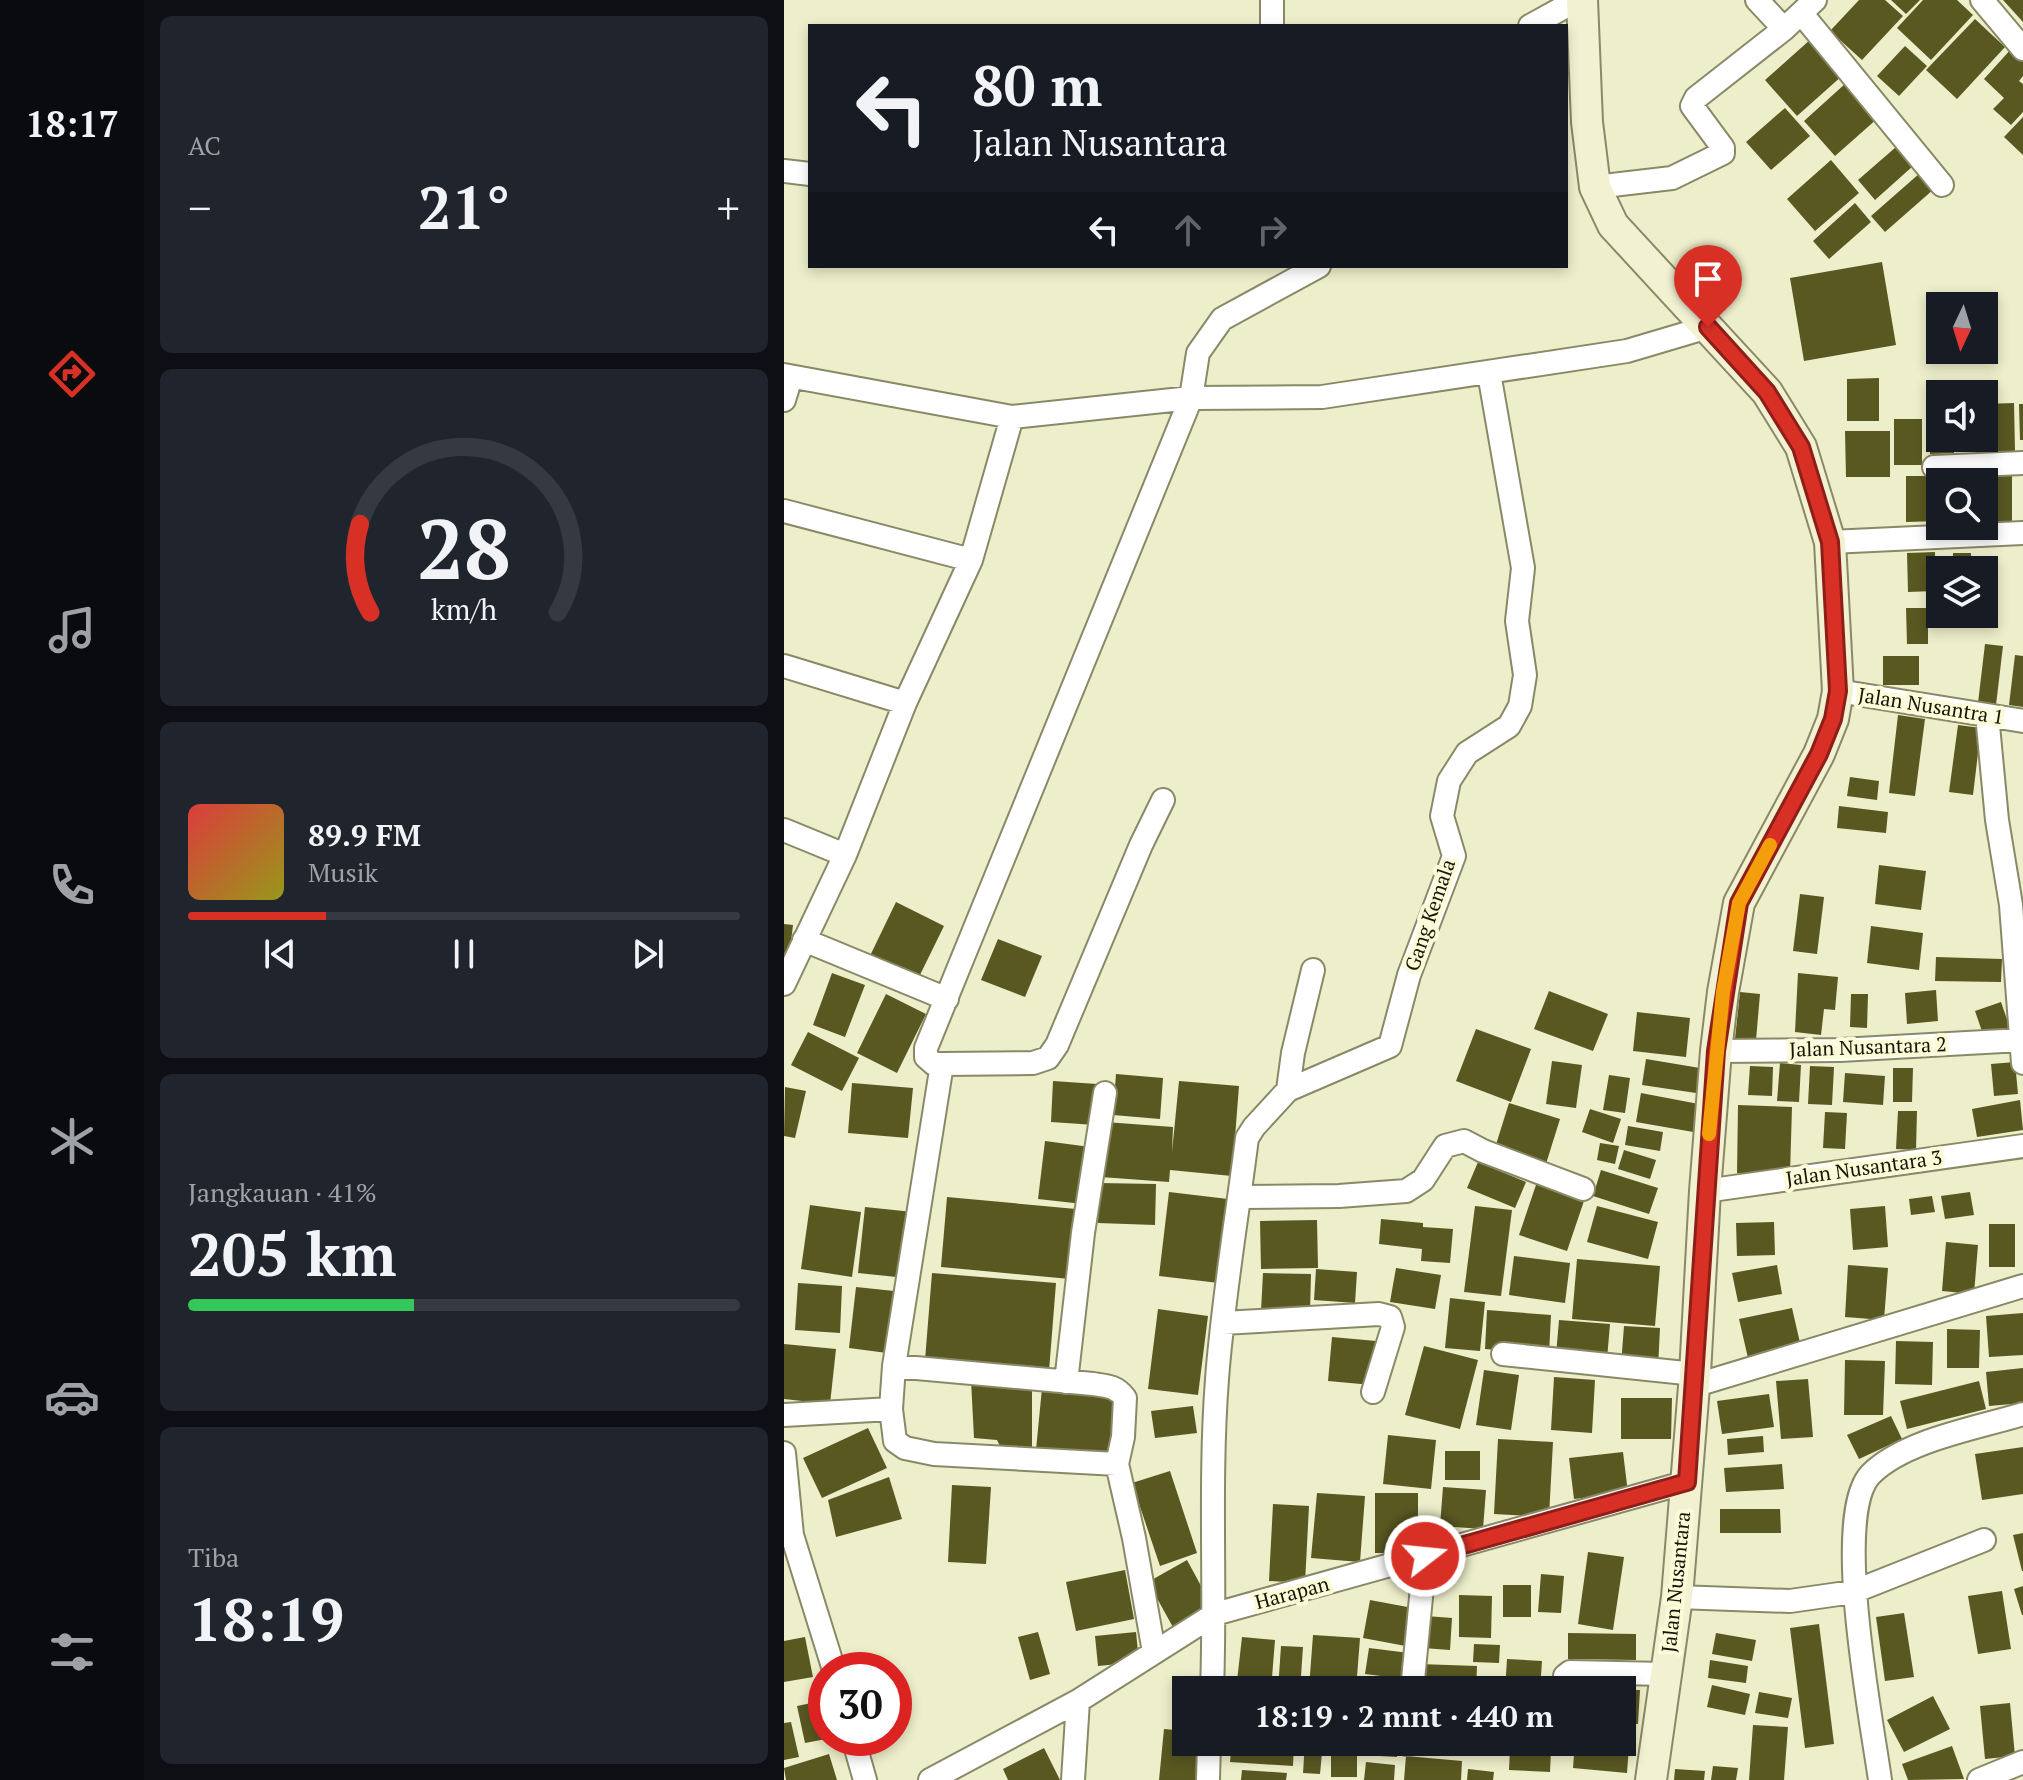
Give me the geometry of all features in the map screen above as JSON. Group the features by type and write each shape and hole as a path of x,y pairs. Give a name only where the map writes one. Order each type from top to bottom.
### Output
{"street":[{"path":"1272,0 1272,24"},
{"path":"1534,24 1580,0"},
{"name":"Jalan Nusantara","path":"1580,0 1576,128 1595,187 1613,225 1767,392 1801,447 1830,542 1838,691 1833,719 1819,754 1739,903 1716,1051 1677,1597 1651,1780"},
{"path":"1757,0 1784,29"},
{"path":"1982,0 2023,49"},
{"path":"1595,187 1672,178 1723,153 1723,148 1692,106 1696,98 1808,7 1942,185"},
{"path":"784,171 808,174"},
{"path":"1163,800 1057,1045 1048,1058 1033,1063 934,1064 926,1057 926,1048 1191,398 1198,353 1222,319 1315,268"},
{"path":"784,400 788,376 1012,417 1191,398 1322,397 1627,351 1708,327"},
{"name":"Gang Kemala","path":"1288,1090 1390,1046 1409,975 1454,856 1442,816 1449,781 1467,753 1509,726 1520,706 1525,675 1517,621 1523,568 1489,373"},
{"path":"784,984 845,855 905,703 971,560 1012,417"},
{"path":"1934,467 2023,463"},
{"path":"784,511 971,560"},
{"path":"1830,542 2023,533"},
{"path":"784,666 905,703"},
{"name":"Jalan Nusantra 1","path":"1838,691 2023,721"},
{"path":"1987,715 1997,820 2011,905 2023,1063"},
{"path":"784,830 845,855"},
{"path":"804,940 947,999"},
{"path":"1213,1676 1213,1458 1217,1378 1247,1138 1288,1090 1293,1053 1313,970"},
{"name":"Jalan Nusantara 2","path":"1716,1051 1840,1050 2021,1040"},
{"path":"942,1064 894,1366 891,1409 895,1441 905,1448 934,1454 1117,1464"},
{"path":"1066,1382 1083,1233 1105,1093"},
{"path":"1240,1197 1339,1196 1406,1191 1423,1180 1445,1146 1464,1141 1583,1189"},
{"name":"Jalan Nusantara 3","path":"1705,1191 2023,1146"},
{"path":"1503,1354 1694,1380 2023,1286"},
{"path":"1223,1323 1379,1314 1390,1317 1393,1327 1373,1392"},
{"path":"894,1366 1115,1387 1125,1398 1123,1437 1117,1464 1154,1652"},
{"path":"784,1415 891,1409"},
{"path":"1880,1780 1853,1592 1855,1515 1859,1491 1870,1475 1889,1460 1924,1444 2023,1414"},
{"path":"784,1453 792,1535 828,1652"},
{"name":"Harapan","path":"930,1780 1078,1701 1215,1614 1687,1482"},
{"path":"1677,1597 1790,1601 1853,1592 1984,1540"},
{"path":"1413,1676 1425,1556"},
{"path":"1565,1676 1570,1672 1665,1674"},
{"path":"1073,1780 1078,1701"},
{"path":"858,1756 865,1780"},
{"path":"1208,1780 1209,1756"},
{"path":"1979,1780 2023,1762"}],"building":[{"path":"1859,0 1885,0 1903,16 1862,60 1830,31"},
{"path":"1891,0 1920,0 1906,14"},
{"path":"1923,0 1957,0 1973,15 1931,60 1897,28"},
{"path":"2003,0 2023,0 2023,22"},
{"path":"1975,19 2005,47 1957,99 1926,70"},
{"path":"1811,39 1843,75 1797,116 1765,80"},
{"path":"1905,46 1927,66 1899,96 1877,76"},
{"path":"2012,48 2023,58 2023,76 2019,81 2023,84 2023,112 2011,125 1993,109 2004,98 1984,79"},
{"path":"1846,83 1878,118 1835,156 1804,121"},
{"path":"1785,108 1810,136 1771,170 1746,142"},
{"path":"2023,117 2023,155 2004,137"},
{"path":"1896,147 1913,166 1875,200 1858,180"},
{"path":"1831,160 1859,193 1815,231 1787,199"},
{"path":"1920,173 1934,189 1885,232 1871,216"},
{"path":"1855,203 1871,222 1829,259 1813,241"},
{"path":"1882,262 1896,345 1804,361 1790,278"},
{"path":"1879,378 1879,421 1847,421 1847,379"},
{"path":"2014,403 2015,451 1998,451 1998,404"},
{"path":"2019,404 2023,404 2023,440 2020,440"},
{"path":"1894,419 1922,419 1922,465 1894,465"},
{"path":"1845,431 1890,431 1890,477 1846,477"},
{"path":"1998,472 2012,472 2012,524 1998,524"},
{"path":"1906,476 1926,476 1926,521 1906,522"},
{"path":"1935,552 1935,556 1926,556 1926,591 1908,592 1907,553"},
{"path":"1953,553 1971,553 1971,556 1953,556"},
{"path":"1906,608 1926,608 1928,644 1907,644"},
{"path":"1985,644 2003,646 1996,705 1978,703"},
{"path":"2015,655 2023,656 2023,707 2009,705"},
{"path":"1883,656 1919,656 1919,685 1883,685"},
{"path":"1898,715 1925,719 1915,796 1889,793"},
{"path":"1958,725 1981,728 1973,795 1949,792"},
{"path":"1850,777 1879,781 1877,800 1847,796"},
{"path":"1839,806 1888,812 1886,833 1837,828"},
{"path":"1879,865 1926,871 1921,910 1875,904"},
{"path":"1800,894 1824,897 1817,954 1793,951"},
{"path":"896,902 944,926 916,983 868,960"},
{"path":"784,924 793,925 789,959 784,959"},
{"path":"1871,926 1923,933 1919,970 1867,963"},
{"path":"998,939 1042,956 1025,997 981,980"},
{"path":"1936,957 2002,959 2001,982 1935,981"},
{"path":"832,973 865,985 845,1037 813,1025"},
{"path":"1798,973 1838,977 1835,1010 1824,1009 1821,1035 1795,1032"},
{"path":"1936,990 1938,1021 1907,1024 1905,993"},
{"path":"1549,991 1608,1014 1593,1051 1534,1029"},
{"path":"1740,992 1760,994 1756,1040 1735,1039"},
{"path":"886,994 926,1014 897,1073 857,1053"},
{"path":"1851,994 1868,994 1867,1028 1850,1027"},
{"path":"2001,1002 2011,1031 1985,1040 1975,1011"},
{"path":"1637,1012 1690,1018 1686,1057 1633,1051"},
{"path":"1476,1029 1531,1049 1511,1102 1456,1081"},
{"path":"808,1032 859,1058 842,1091 791,1065"},
{"path":"1646,1059 1700,1068 1696,1093 1642,1085"},
{"path":"1552,1061 1582,1065 1576,1108 1546,1104"},
{"path":"2015,1062 2018,1094 1994,1096 1991,1064"},
{"path":"1780,1063 1801,1065 1799,1102 1777,1101"},
{"path":"1750,1066 1773,1067 1772,1096 1748,1095"},
{"path":"1810,1066 1834,1067 1832,1105 1808,1104"},
{"path":"1893,1068 1913,1068 1912,1102 1893,1102"},
{"path":"1845,1073 1885,1076 1883,1105 1843,1102"},
{"path":"1116,1074 1163,1078 1160,1119 1113,1115"},
{"path":"1609,1075 1630,1078 1625,1113 1603,1110"},
{"path":"1053,1081 1097,1084 1095,1125 1051,1122"},
{"path":"1179,1081 1239,1086 1232,1176 1170,1170 1169,1182 1101,1177 1105,1122 1173,1127 1172,1152"},
{"path":"852,1083 913,1088 908,1138 848,1133"},
{"path":"785,1087 806,1091 795,1138 784,1136"},
{"path":"1641,1093 1704,1105 1699,1133 1636,1122"},
{"path":"2020,1100 2023,1130 1977,1137 1972,1109"},
{"path":"1509,1103 1560,1119 1545,1167 1494,1151"},
{"path":"1738,1105 1792,1107 1790,1174 1737,1173"},
{"path":"1590,1109 1621,1119 1613,1143 1582,1132"},
{"path":"1898,1111 1917,1111 1916,1150 1896,1149"},
{"path":"1825,1112 1847,1113 1845,1149 1823,1148"},
{"path":"1628,1126 1663,1132 1660,1151 1625,1145"},
{"path":"1045,1141 1090,1147 1083,1204 1038,1199"},
{"path":"1600,1143 1619,1146 1615,1164 1597,1160"},
{"path":"1624,1150 1656,1160 1650,1179 1618,1169"},
{"path":"1478,1162 1526,1182 1515,1208 1467,1188"},
{"path":"1601,1170 1658,1188 1649,1214 1593,1196"},
{"path":"1537,1182 1585,1198 1567,1251 1519,1235"},
{"path":"1099,1183 1156,1184 1155,1225 1098,1223"},
{"path":"1169,1192 1228,1199 1219,1283 1159,1276"},
{"path":"1970,1192 1974,1215 1945,1219 1941,1196"},
{"path":"1932,1196 1935,1212 1911,1215 1909,1199"},
{"path":"947,1197 1076,1209 1070,1279 941,1267"},
{"path":"810,1205 861,1212 852,1277 801,1269"},
{"path":"1475,1206 1512,1210 1501,1296 1464,1292"},
{"path":"1597,1206 1658,1222 1648,1259 1587,1242"},
{"path":"1885,1206 1888,1247 1853,1250 1850,1209"},
{"path":"865,1207 913,1212 906,1278 858,1273"},
{"path":"1381,1219 1453,1229 1450,1263 1421,1261 1422,1249 1379,1244"},
{"path":"1317,1220 1318,1268 1261,1269 1260,1221"},
{"path":"1774,1222 1775,1255 1737,1256 1736,1223"},
{"path":"1989,1224 2015,1224 2015,1267 1989,1267"},
{"path":"1946,1242 1978,1245 1974,1294 1942,1291"},
{"path":"1514,1256 1570,1263 1565,1303 1509,1295"},
{"path":"1577,1259 1660,1266 1655,1326 1572,1319"},
{"path":"1777,1265 1782,1294 1738,1302 1732,1273"},
{"path":"1848,1265 1888,1268 1884,1320 1845,1317"},
{"path":"1396,1268 1441,1275 1435,1309 1390,1302"},
{"path":"1316,1269 1357,1272 1355,1303 1314,1300"},
{"path":"932,1273 1056,1283 1049,1371 925,1360"},
{"path":"1263,1273 1311,1274 1310,1313 1261,1311"},
{"path":"798,1283 842,1286 840,1333 795,1330"},
{"path":"856,1287 894,1291 887,1353 849,1348"},
{"path":"1450,1298 1485,1302 1480,1351 1445,1348"},
{"path":"1792,1308 1801,1347 1748,1358 1739,1319"},
{"path":"1158,1309 1208,1316 1198,1395 1148,1389"},
{"path":"1487,1310 1551,1315 1549,1354 1485,1349"},
{"path":"2023,1313 2023,1355 1989,1357 1986,1316"},
{"path":"1559,1320 1610,1324 1607,1359 1556,1355"},
{"path":"1624,1326 1660,1328 1658,1368 1621,1365"},
{"path":"1947,1329 1980,1330 1979,1368 1947,1368"},
{"path":"1332,1337 1376,1341 1372,1385 1328,1381"},
{"path":"1896,1341 1933,1342 1932,1385 1895,1384"},
{"path":"784,1344 836,1349 830,1404 784,1399"},
{"path":"1424,1346 1478,1360 1460,1429 1405,1415"},
{"path":"1845,1360 1885,1361 1883,1415 1844,1415"},
{"path":"2023,1368 2023,1403 1989,1406 1986,1372"},
{"path":"1484,1370 1519,1375 1511,1430 1476,1425"},
{"path":"1554,1377 1595,1380 1592,1433 1551,1430"},
{"path":"1808,1379 1813,1437 1781,1439 1776,1381"},
{"path":"971,1380 1032,1381 1032,1450 1001,1448 997,1440 974,1438"},
{"path":"1979,1381 1986,1409 1907,1429 1900,1401"},
{"path":"1042,1388 1119,1395 1109,1451 1036,1450"},
{"path":"1769,1394 1774,1427 1722,1434 1717,1401"},
{"path":"1621,1398 1672,1398 1671,1439 1621,1439"},
{"path":"1193,1406 1197,1433 1155,1438 1151,1411"},
{"path":"1891,1416 1902,1439 1859,1459 1847,1435"},
{"path":"868,1428 887,1468 822,1498 803,1458"},
{"path":"1388,1435 1436,1440 1431,1489 1383,1484"},
{"path":"1763,1436 1764,1452 1728,1455 1727,1439"},
{"path":"1498,1439 1553,1442 1549,1517 1494,1514"},
{"path":"2023,1447 2023,1494 1982,1500 1975,1454"},
{"path":"1445,1451 1480,1451 1480,1480 1445,1480"},
{"path":"1623,1452 1628,1493 1574,1499 1569,1458"},
{"path":"1782,1464 1784,1489 1726,1492 1724,1468"},
{"path":"1170,1471 1197,1553 1160,1566 1132,1483"},
{"path":"889,1477 902,1519 836,1537 828,1500"},
{"path":"952,1485 991,1487 986,1564 948,1562"},
{"path":"1443,1487 1486,1490 1483,1529 1440,1526"},
{"path":"1317,1493 1365,1496 1360,1562 1311,1558"},
{"path":"1375,1493 1418,1493 1418,1553 1375,1553"},
{"path":"1273,1504 1309,1506 1305,1583 1269,1581"},
{"path":"1720,1509 1780,1509 1781,1533 1720,1533"},
{"path":"2023,1533 2023,1571 2022,1571 2013,1535"},
{"path":"1588,1552 1624,1557 1613,1630 1578,1624"},
{"path":"1187,1560 1213,1608 1174,1629 1148,1582"},
{"path":"1125,1570 1134,1619 1076,1631 1066,1582"},
{"path":"1541,1574 1564,1576 1561,1613 1538,1612"},
{"path":"1503,1585 1531,1585 1531,1617 1503,1617"},
{"path":"2023,1586 2023,1615 2022,1615 2014,1589"},
{"path":"2002,1591 2011,1649 1978,1654 1968,1596"},
{"path":"1459,1595 1492,1596 1491,1638 1459,1637"},
{"path":"1370,1600 1418,1609 1411,1647 1363,1638"},
{"path":"1904,1613 1914,1677 1885,1681 1876,1617"},
{"path":"1426,1616 1452,1618 1450,1650 1423,1648"},
{"path":"1819,1624 1834,1744 1805,1748 1790,1628"},
{"path":"1038,1632 1050,1674 1030,1680 1018,1637"},
{"path":"1136,1632 1139,1662 1098,1666 1095,1636"},
{"path":"1568,1633 1636,1634 1636,1660 1568,1659"},
{"path":"1716,1633 1756,1640 1752,1661 1712,1654"},
{"path":"1313,1635 1360,1638 1357,1676 1310,1676"},
{"path":"805,1637 808,1678 784,1682 784,1641"},
{"path":"1242,1637 1275,1640 1272,1676 1238,1676"},
{"path":"1474,1644 1500,1645 1499,1663 1473,1662"},
{"path":"1281,1646 1303,1647 1301,1676 1279,1676"},
{"path":"1369,1648 1409,1653 1405,1676 1365,1674"},
{"path":"1507,1659 1542,1661 1541,1676 1506,1676"},
{"path":"1710,1660 1748,1666 1746,1683 1708,1678"},
{"path":"1419,1664 1477,1666 1477,1676 1419,1676"},
{"path":"1712,1685 1750,1694 1745,1715 1707,1707"},
{"path":"1636,1690 1640,1690 1638,1724"},
{"path":"1759,1692 1792,1698 1788,1718 1755,1713"},
{"path":"1933,1696 1950,1729 1904,1752 1887,1720"},
{"path":"2010,1703 2015,1756 1985,1759 1980,1706"},
{"path":"808,1704 808,1742 805,1743 797,1706"},
{"path":"791,1722 799,1757 784,1760 784,1723"},
{"path":"1753,1725 1788,1727 1784,1780 1749,1780"},
{"path":"1164,1729 1172,1730 1172,1756 1206,1756 1203,1780 1159,1780"},
{"path":"1952,1746 1964,1779 1908,1780 1902,1764"},
{"path":"1044,1748 1060,1780 1008,1780 1003,1769"},
{"path":"830,1756 837,1780 786,1780 784,1768"},
{"path":"1231,1756 1293,1756 1293,1766 1230,1762"},
{"path":"1304,1756 1322,1756 1320,1774 1303,1773"},
{"path":"1331,1756 1357,1756 1357,1777 1331,1777"},
{"path":"1406,1756 1462,1761 1461,1780 1404,1780"},
{"path":"1510,1756 1551,1756 1550,1772 1509,1770"},
{"path":"1574,1756 1628,1756 1627,1773 1573,1768"},
{"path":"1366,1762 1395,1765 1394,1780 1364,1780"},
{"path":"1713,1766 1738,1768 1736,1780 1711,1780"},
{"path":"1468,1769 1494,1772 1493,1780 1467,1780"},
{"path":"1675,1769 1705,1771 1704,1780 1674,1780"},
{"path":"1242,1770 1287,1773 1286,1780 1241,1780"}],"slow traffic":[{"path":"1709,1134 1723,992 1739,903 1770,845"}],"route":[{"path":"1425,1556 1687,1482 1716,1051 1739,903 1819,754 1833,719 1838,691 1830,542 1801,447 1767,392 1708,327"}]}
